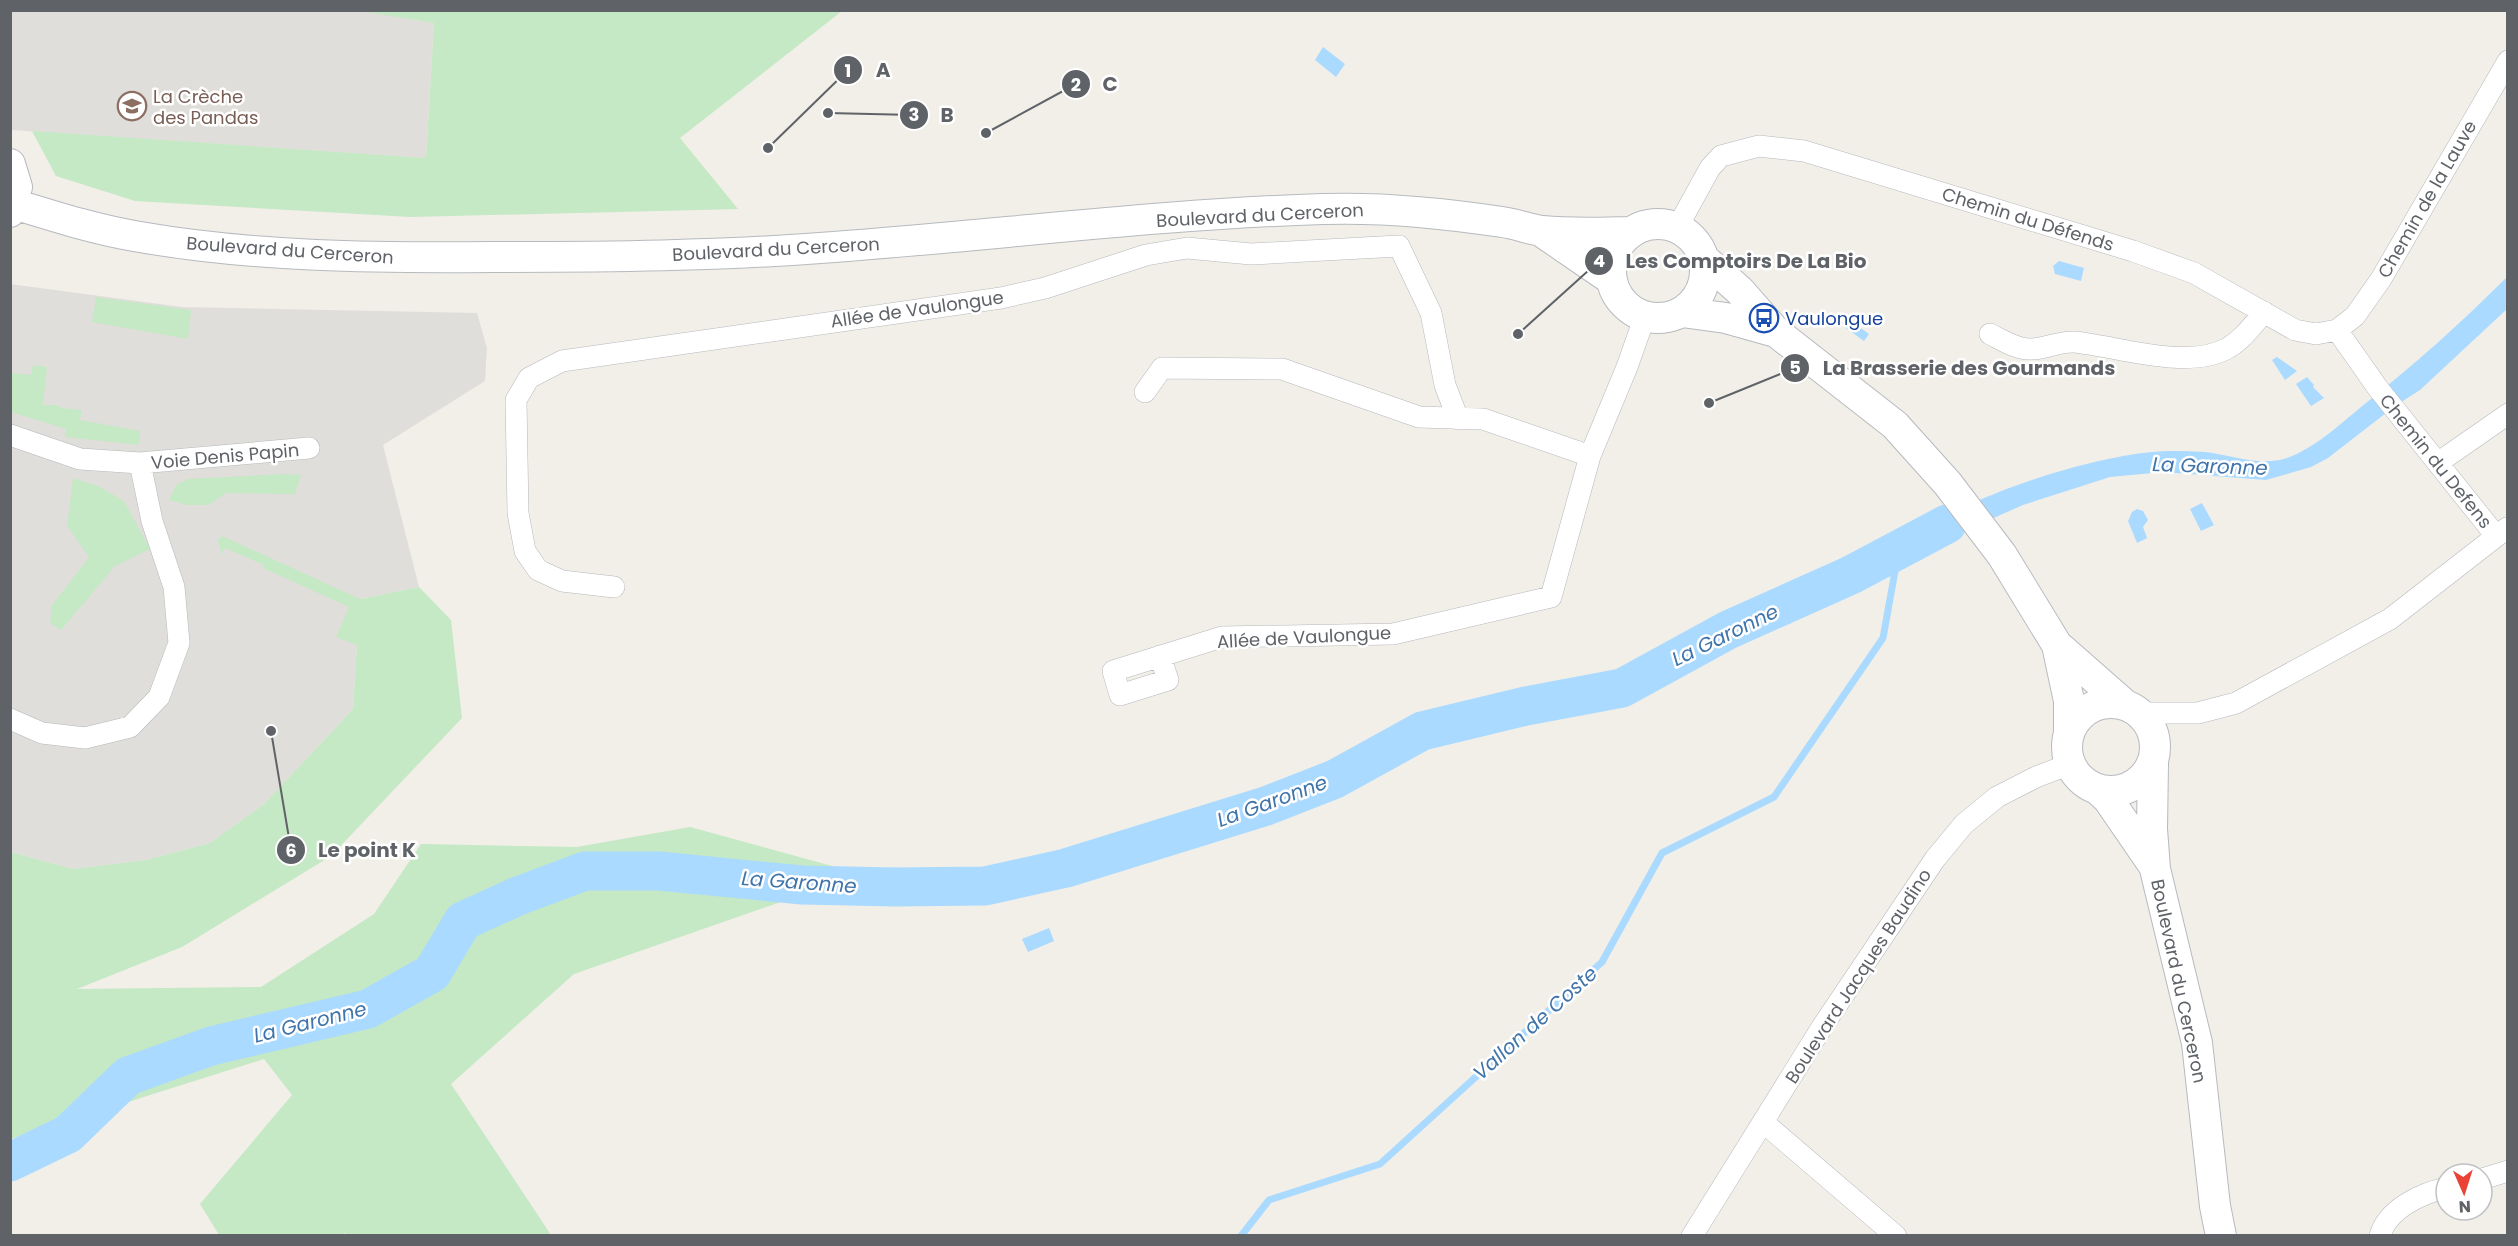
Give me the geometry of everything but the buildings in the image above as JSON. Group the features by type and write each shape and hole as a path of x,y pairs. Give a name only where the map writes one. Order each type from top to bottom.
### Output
{"main road":[{"path":"10,164 17,188 12,208"},
{"name":"Boulevard du Cerceron","path":"12,208 139,237 194,245 340,256 427,258 756,253 1150,220 1323,209 1428,212 1506,223 1540,231 1632,232"},
{"path":"1682,312 1694,302 1702,289 1705,274 1704,259 1698,246 1689,235 1677,228 1662,224 1646,225 1632,232 1614,253 1611,267 1612,280 1623,303 1633,311 1645,316 1664,317 1682,312 1726,318 1776,332"},
{"name":"Boulevard du Cerceron","path":"1540,231 1612,280"},
{"path":"1704,259 1740,291 1776,332 1895,425 1948,483 2002,555 2057,645 2150,724 2155,736 2156,750 2153,763 2146,775 2136,784 2124,790 2097,789 2081,779 2070,764 2067,742 2069,701 2057,645"},
{"path":"2069,732 2085,711 2103,703 2132,708"},
{"name":"Boulevard du Cerceron","path":"2153,763 2152,829 2156,868 2197,1043 2215,1206 2221,1236"},
{"name":"Boulevard du Cerceron","path":"2097,789 2108,799 2156,868"}],"street":[{"name":"Chemin de la Lauve","path":"2337,330 2355,316 2381,279 2508,61"},
{"name":"Chemin du Défends","path":"1677,228 1710,168 1721,156 1759,146 1804,151 2184,269 2295,330 2316,334 2337,330"},
{"name":"Allée de Vaulongue","path":"614,587 562,581 538,570 525,551 518,513 516,400 529,378 562,361 1001,298 1045,288 1146,255 1187,248 1251,254 1399,246 1431,313 1445,385 1458,419"},
{"path":"1990,334 2010,345 2028,349 2072,342 2139,355 2202,357 2227,348 2244,336 2264,312"},
{"name":"Allée de Vaulongue","path":"1160,656 1222,637 1394,634 1551,597 1590,456 1645,316"},
{"name":"Chemin du Defens","path":"2337,330 2394,409 2502,532"},
{"path":"1145,392 1162,368 1282,369 1419,417 1484,419 1590,456"},
{"path":"2439,462 2508,414"},
{"name":"Voie Denis Papin","path":"10,435 80,459 140,463 309,448"},
{"name":"Voie Denis Papin","path":"10,719 42,733 85,738 130,727 159,697 179,643 174,587 152,521 140,463"},
{"path":"2132,708 2198,713 2236,704 2390,619 2502,532"},
{"name":"Boulevard Jacques Baudino","path":"1692,1236 1879,940 1935,859 1964,824 1997,797 2036,777 2070,764"},
{"path":"1763,1122 1896,1236"},
{"path":"2380,1236 2382,1227 2407,1202 2434,1191"}],"shaded area":[{"path":"360,10 434,23 426,158 11,130 11,11"},
{"path":"10,284 182,307 477,313 487,348 485,381 383,445 419,587 360,599 353,709 264,804 210,843 146,860 73,869 11,852"}],"green space":[{"path":"360,11 842,11 680,138 738,209 411,217 135,201 56,176 32,131 426,158 434,23"},
{"path":"96,297 191,310 188,339 92,322"},
{"path":"33,365 47,367 43,405 58,405 61,408 82,410 80,420 140,431 139,445 65,437 66,429 11,412 11,373 31,375"},
{"path":"301,475 295,494 226,493 209,505 187,505 169,500 176,485 188,479"},
{"path":"73,478 98,486 124,501 150,549 115,566 61,630 50,623 52,605 89,557 67,526"},
{"path":"222,536 360,599 419,587 451,620 462,718 331,856 182,947 77,989 261,987 374,914 421,844 577,847 690,827 861,874 574,974 451,1084 551,1235 351,1236 344,1233 342,1236 219,1235 200,1204 292,1095 264,1059 11,1139 11,852 73,869 146,860 210,843 264,804 353,709 357,645 336,637 349,607 225,548 222,555 218,540"}],"water":[{"path":"1323,47 1345,64 1336,77 1315,60"},
{"path":"2059,261 2084,268 2081,281 2055,274 2053,266"},
{"path":"2507,277 2507,309 2420,390 2395,406 2328,458 2311,467 2266,480 2163,472 2110,477 2023,505 1964,531 1899,549 1922,531 1952,513 1988,497 2026,482 2104,460 2139,453 2169,451 2205,452 2257,461 2277,460 2297,454 2326,436 2399,376"},
{"path":"1848,319 1869,334 1864,341 1843,326"},
{"path":"2277,357 2297,371 2285,380 2272,360"},
{"path":"2307,377 2324,398 2311,406 2296,384"},
{"path":"2202,503 2214,525 2201,531 2190,509"},
{"path":"2137,509 2143,511 2148,520 2143,527 2147,538 2137,543 2128,521 2132,512"},
{"path":"1049,928 1054,941 1028,952 1022,939"}],"waterway":[{"name":"La Garonne","path":"10,1162 68,1134 128,1076 211,1046 368,1009 432,973 463,921 518,896 585,871 659,871 802,885 895,887 985,886 1066,868 1266,806 1335,779 1422,731 1526,706 1622,688 1728,630 1851,575 1947,524"},
{"name":"Vallon de Coste","path":"1241,1236 1269,1200 1380,1164 1602,962 1662,853 1774,797 1883,638 1899,549"}],"place":[{"name":"La Crèche des Pandas","path":"132,106"},
{"name":"B","path":"828,113"},
{"name":"C","path":"986,133"},
{"name":"A","path":"768,148"},
{"name":"Vaulongue","path":"1764,318"},
{"name":"Les Comptoirs De La Bio","path":"1518,334"},
{"name":"La Brasserie des Gourmands","path":"1709,403"},
{"name":"Le point K","path":"271,731"}]}
